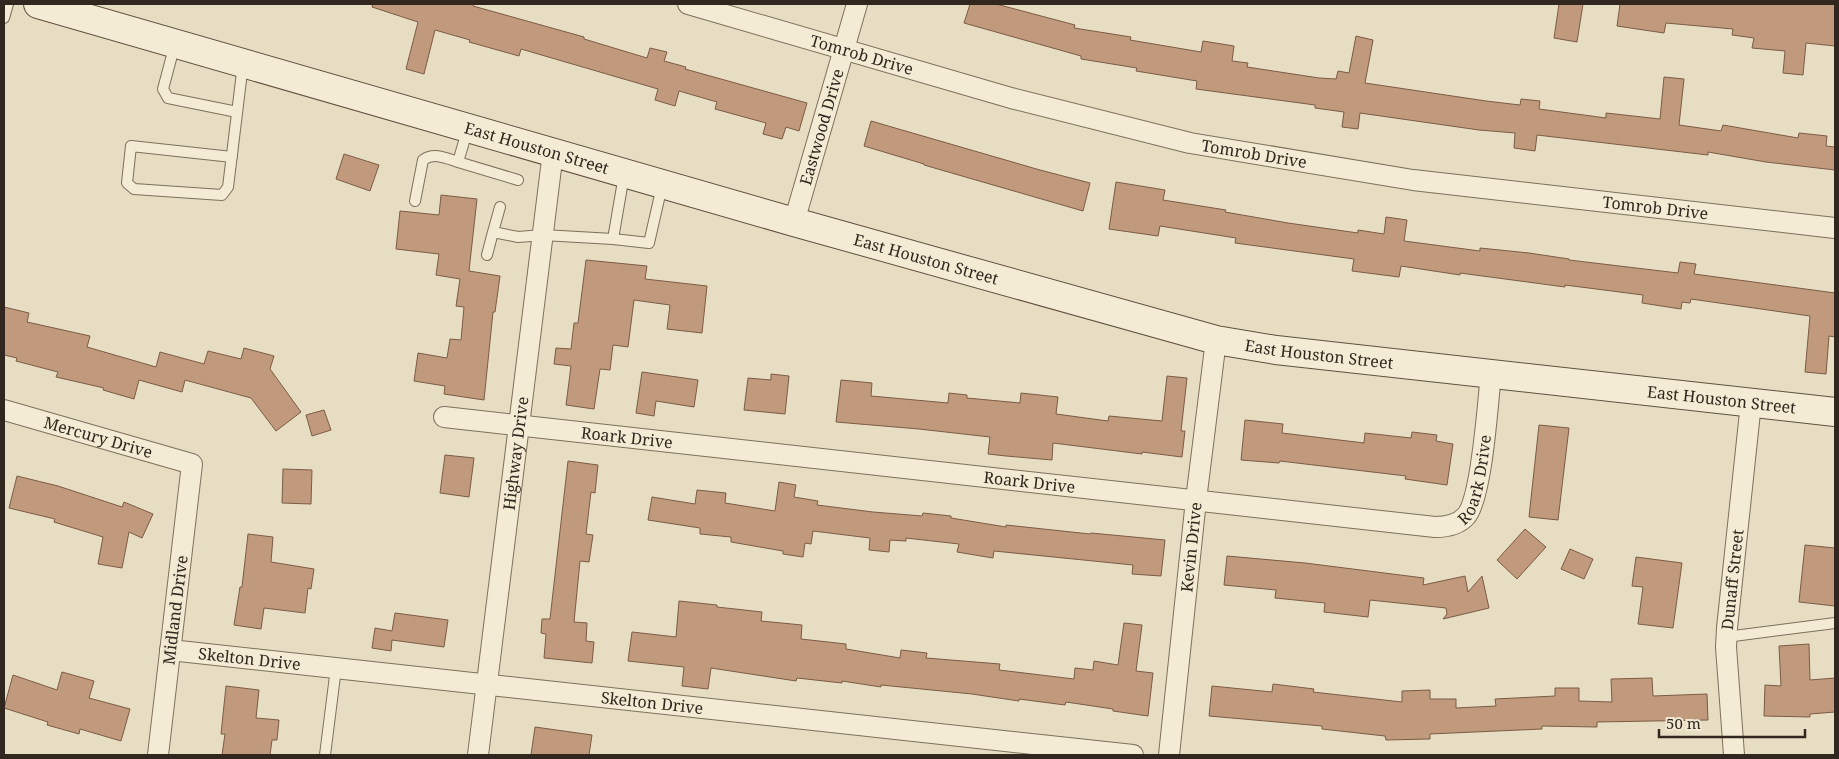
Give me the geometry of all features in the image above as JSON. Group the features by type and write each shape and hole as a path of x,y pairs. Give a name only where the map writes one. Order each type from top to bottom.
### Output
{"main road":[{"name":"East Houston Street","path":"38,4 794,222 1216,340 1276,350 1835,412"}],"street":[{"name":"Tomrob Drive","path":"688,4 1011,98 1190,143 1413,180 1835,228"},
{"name":"Eastwood Drive","path":"794,222 857,4"},
{"name":"Highway Drive","path":"478,755 553,152"},
{"name":"Kevin Drive","path":"1169,755 1196,500 1216,340"},
{"name":"Roark Drive","path":"444,417 1446,527 1457,523 1466,516 1472,506 1478,483 1491,374"},
{"name":"Dunaff Street","path":"1734,755 1726,637 1751,403"},
{"name":"Mercury Drive","path":"4,410 192,464"},
{"name":"Midland Drive","path":"158,755 192,464"},
{"name":"Skelton Drive","path":"170,650 1133,755"}],"lane":[{"path":"4,18 8,4"},
{"path":"175,43 163,89 168,98 237,112"},
{"path":"232,157 131,146 127,183 134,189 222,195 228,187 232,157 243,63"},
{"path":"458,162 468,128"},
{"path":"415,201 423,160 429,156 437,155 518,180"},
{"path":"613,239 624,173"},
{"path":"493,232 518,237 544,235 649,242 663,184"},
{"path":"487,255 500,207"},
{"path":"1726,637 1835,623"},
{"path":"326,755 336,668"}],"building":[{"path":"373,4 474,4 473,6 584,37 584,39 647,58 650,48 667,52 664,61 686,67 685,69 807,103 799,131 786,127 782,139 763,134 766,123 715,109 717,102 679,91 675,106 655,100 658,89 521,49 519,56 435,30 424,74 406,69 418,22 372,7"},
{"path":"970,4 996,4 1075,25 1074,28 1131,37 1130,40 1201,52 1203,41 1234,46 1232,61 1248,63 1247,67 1319,78 1336,79 1338,71 1349,73 1356,36 1373,40 1365,83 1520,105 1521,99 1540,101 1539,109 1606,118 1606,113 1660,119 1664,77 1684,79 1679,125 1721,131 1723,125 1798,138 1799,133 1827,136 1826,146 1835,147 1835,170 1766,162 1708,152 1708,155 1537,135 1535,151 1514,148 1515,133 1479,130 1360,113 1358,129 1342,127 1344,112 1315,108 1315,105 1196,89 1197,81 1136,71 1137,68 1081,59 1081,56 964,23"},
{"path":"1559,4 1583,4 1577,42 1554,38"},
{"path":"1620,4 1835,4 1835,46 1806,43 1803,75 1783,73 1785,51 1752,48 1754,38 1732,35 1733,29 1666,23 1664,33 1617,26"},
{"path":"871,121 1090,183 1083,211 864,146"},
{"path":"344,154 379,165 370,191 336,179"},
{"path":"1116,182 1165,190 1163,200 1226,210 1225,212 1288,223 1358,233 1358,230 1384,234 1386,217 1407,220 1404,241 1480,251 1480,248 1529,253 1569,260 1678,273 1680,262 1696,264 1694,274 1835,293 1835,337 1829,336 1826,374 1805,372 1810,316 1691,299 1690,303 1682,302 1681,309 1642,303 1643,295 1460,273 1460,275 1401,266 1399,277 1352,271 1354,259 1235,243 1236,238 1160,226 1158,236 1109,229"},
{"path":"441,195 477,199 469,271 500,276 495,312 493,312 484,400 444,394 445,386 414,381 418,353 447,358 450,339 461,340 464,307 456,306 460,279 436,275 439,254 396,249 400,211 439,215"},
{"path":"586,260 647,266 645,279 707,286 702,333 667,329 670,305 634,300 628,347 613,345 610,370 600,369 594,409 566,405 571,366 554,364 556,348 571,349 574,323 578,323"},
{"path":"4,307 29,313 27,322 90,336 87,347 156,367 160,352 204,364 208,351 241,359 244,348 274,356 270,369 301,412 276,431 251,398 185,380 182,392 139,380 134,399 103,390 104,388 56,377 58,372 16,361 17,358 4,355"},
{"path":"642,372 698,380 694,407 656,401 654,416 636,413"},
{"path":"771,374 789,376 785,414 744,410 748,378 771,380"},
{"path":"1167,376 1187,378 1181,431 1185,431 1182,457 1053,443 1052,460 1006,456 988,454 990,437 836,422 841,380 872,383 871,396 948,403 949,393 967,395 967,398 1020,403 1021,393 1058,397 1056,414 1108,421 1109,416 1162,421"},
{"path":"324,410 331,430 312,436 306,415"},
{"path":"1245,420 1283,424 1282,433 1364,443 1365,433 1411,438 1412,432 1437,435 1436,441 1453,444 1447,485 1405,479 1406,476 1280,461 1279,463 1241,460"},
{"path":"1539,425 1569,428 1558,520 1529,517"},
{"path":"445,455 474,458 469,497 440,493"},
{"path":"568,461 598,465 595,493 591,492 586,534 593,535 589,562 580,561 574,622 587,623 586,641 594,642 592,663 544,658 546,634 541,633 542,619 550,619"},
{"path":"283,469 312,470 311,504 282,503"},
{"path":"17,476 58,486 122,507 124,502 153,514 142,538 129,532 122,568 98,564 103,537 54,522 55,519 9,508"},
{"path":"779,482 796,485 794,497 818,501 817,505 873,512 922,516 923,513 951,516 951,518 1006,527 1006,525 1165,540 1161,576 1132,574 1133,565 994,551 993,558 957,552 959,544 906,538 906,541 890,540 889,552 869,550 870,538 813,531 811,544 805,543 803,557 783,554 783,551 731,542 731,537 700,534 700,528 648,520 652,497 695,504 697,490 726,493 725,503 775,511"},
{"path":"1525,529 1546,547 1517,579 1497,560"},
{"path":"248,534 273,537 271,562 314,569 311,589 308,588 305,613 264,608 261,629 234,625 240,587 242,587"},
{"path":"1805,545 1835,548 1835,606 1799,602"},
{"path":"1570,549 1593,559 1584,579 1561,569"},
{"path":"1227,556 1305,563 1424,578 1423,585 1465,576 1468,592 1482,576 1489,608 1443,619 1447,614 1446,608 1370,600 1368,617 1324,612 1325,603 1275,598 1276,590 1224,585"},
{"path":"1636,557 1682,563 1673,628 1638,624 1643,587 1632,586"},
{"path":"679,601 762,612 761,621 802,625 801,639 846,644 846,649 900,658 901,650 927,653 926,658 1000,664 999,670 1074,679 1075,668 1093,670 1094,661 1118,665 1124,623 1142,625 1136,671 1153,673 1148,716 1066,702 1065,705 1019,699 1019,701 972,694 881,685 881,687 842,681 842,683 797,678 796,681 711,668 708,689 682,686 684,667 628,661 632,632 676,637"},
{"path":"395,613 448,620 444,647 392,640 391,651 372,648 375,628 392,631"},
{"path":"1809,644 1810,680 1835,678 1835,712 1810,714 1810,717 1764,716 1765,685 1781,686 1779,646"},
{"path":"62,672 94,681 89,698 130,709 121,741 80,729 79,734 47,725 48,722 4,708 13,675 57,690"},
{"path":"1652,678 1653,696 1707,694 1708,720 1597,722 1597,727 1542,726 1542,729 1430,734 1430,739 1386,740 1385,736 1322,729 1322,726 1209,716 1212,686 1272,692 1273,684 1314,689 1313,692 1402,702 1402,691 1430,690 1430,699 1456,699 1456,708 1496,706 1495,699 1555,696 1555,688 1579,688 1579,701 1612,702 1611,679"},
{"path":"226,686 259,690 256,718 279,720 277,740 272,740 270,755 222,755 225,734 221,734"},
{"path":"535,727 592,735 589,755 531,755"}]}
